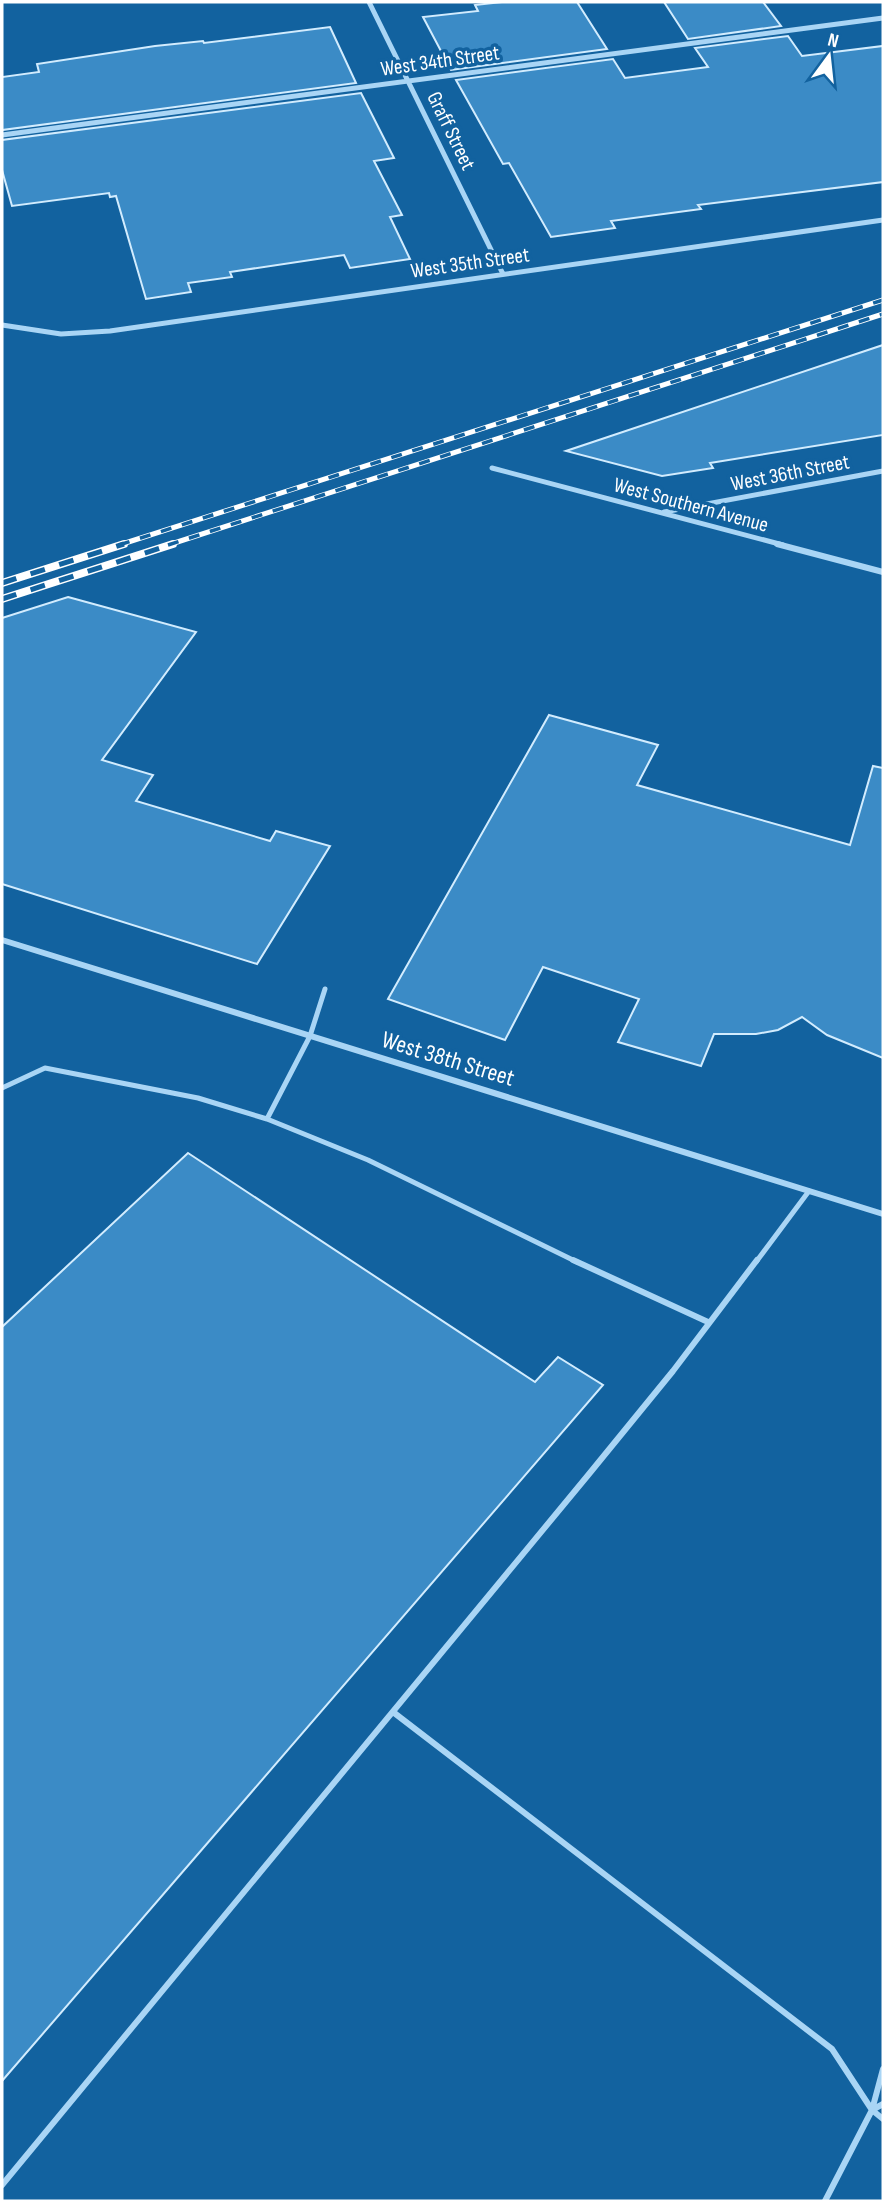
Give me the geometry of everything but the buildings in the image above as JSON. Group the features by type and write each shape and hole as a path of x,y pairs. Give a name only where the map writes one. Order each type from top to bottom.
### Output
{"street":[{"name":"Graff Street","path":"369,2 410,80 503,274"},
{"name":"West 34th Street","path":"2,135 883,18"},
{"name":"West 35th Street","path":"2,325 61,334 110,331 883,220"},
{"name":"West Southern Avenue","path":"492,468 883,572"},
{"name":"West 36th Street","path":"661,513 883,471"},
{"name":"West 38th Street","path":"2,940 883,1214"}],"lane":[{"path":"267,1119 310,1036 325,989"},
{"path":"2,1088 45,1068 198,1098 267,1119 368,1160 514,1233 708,1322"},
{"path":"2,2185 614,1443 809,1191"},
{"path":"393,1712 832,2049 872,2110 883,2119"},
{"path":"825,2201 872,2110 883,2069"},
{"path":"872,2110 883,2104"}],"railway":[{"path":"119,545 883,300"},
{"path":"168,545 883,314"},
{"path":"2,583 124,544"},
{"path":"2,599 173,544"}]}
